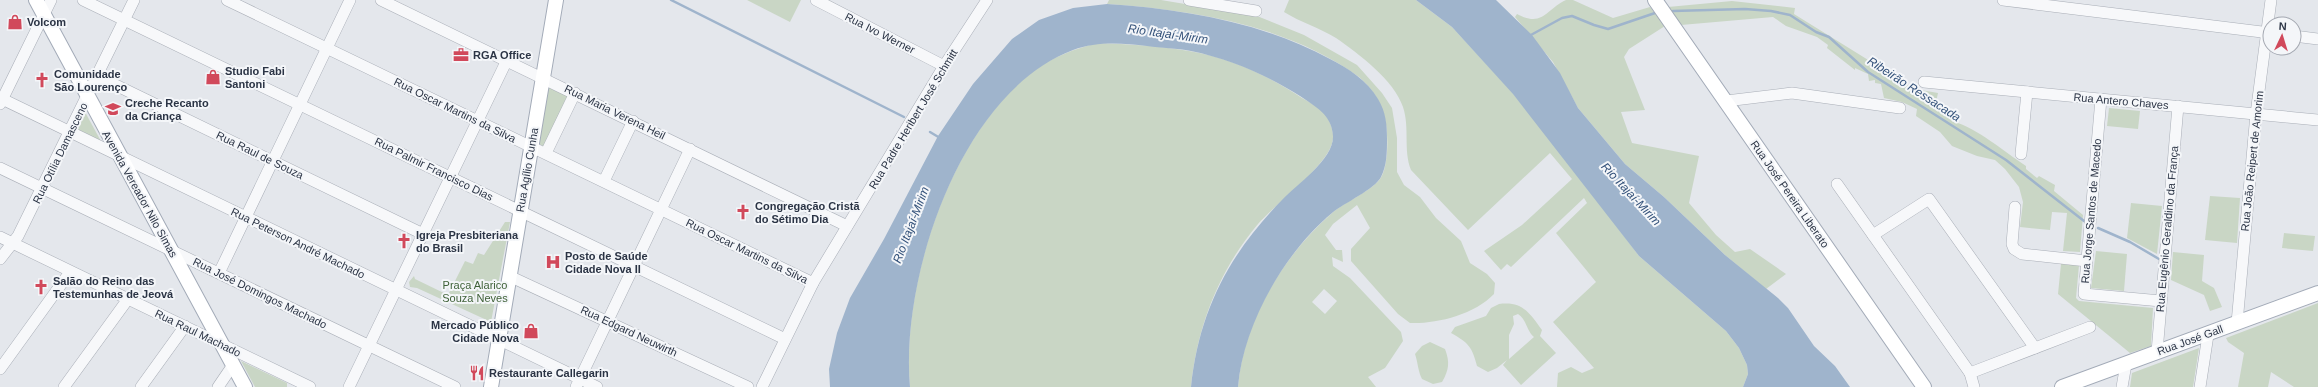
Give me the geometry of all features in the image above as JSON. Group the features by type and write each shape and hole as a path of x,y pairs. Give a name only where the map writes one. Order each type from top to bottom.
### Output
{"main road":[{"name":"Avenida Vereador Nilo Simas","path":"36,0 87,97 245,387"},
{"name":"Rua Agílio Cunha","path":"491,387 556,0"},
{"name":"Rua José Pereira Liberato","path":"1655,0 1924,387"},
{"name":"Rua José Gall","path":"2062,387 2208,335 2318,293"}],"street":[{"path":"1,100 51,0"},
{"name":"Rua Palmir Francisco Dias","path":"83,0 520,211 634,264 785,339"},
{"name":"Rua Otília Damasceno","path":"0,259 18,236 70,133 134,0"},
{"name":"Rua Oscar Martins da Silva","path":"227,0 661,208 813,283"},
{"path":"218,273 350,0"},
{"name":"Rua Maria Verena Heil","path":"381,0 690,148 847,226"},
{"name":"Rua Ivo Werner","path":"816,0 944,66"},
{"name":"Rua Padre Heribert José Schmitt","path":"762,387 813,283 880,175 944,66 987,0"},
{"path":"1189,0 1256,11"},
{"path":"2003,0 2262,32"},
{"name":"Rua João Reipert de Amorim","path":"2270,16 2271,0"},
{"path":"2302,37 2318,39"},
{"name":"Rua João Reipert de Amorim","path":"2237,323 2256,114 2265,56"},
{"path":"349,387 507,60"},
{"name":"Rua Raul de Souza","path":"97,76 424,234"},
{"name":"Rua Antero Chaves","path":"1924,82 2318,120"},
{"path":"2021,154 2027,92"},
{"path":"546,154 575,93"},
{"path":"1726,101 1792,93 1900,108"},
{"name":"Rua Jorge Santos de Macedo","path":"2101,99 2084,294 2161,301"},
{"name":"Rua Peterson André Machado","path":"1,100 499,340 578,383 597,387"},
{"name":"Rua Eugênio Geraldino da França","path":"2158,352 2178,106"},
{"path":"604,181 633,121"},
{"path":"578,383 690,148"},
{"name":"Rua José Domingos Machado","path":"0,168 455,387"},
{"path":"1837,184 1970,373 1974,387"},
{"path":"1873,235 1929,199 2035,348"},
{"path":"2015,207 2012,244 2014,250 2022,254 2087,261"},
{"name":"Rua Raul Machado","path":"0,237 222,344 297,384 310,387"},
{"path":"0,369 70,272"},
{"name":"Rua Edgard Neuwirth","path":"510,276 748,387"},
{"path":"64,387 128,299"},
{"path":"141,387 185,326"},
{"path":"1970,373 2090,327"},
{"path":"2200,387 2208,335"},
{"path":"2122,387 2126,364"},
{"path":"218,387 233,365"}],"green space":[{"path":"747,0 801,0 790,22"},
{"path":"1109,0 1161,0 1257,16 1304,35 1357,65 1382,93 1392,108 1397,138 1397,172 1404,185 1420,197 1436,218 1461,241 1470,263 1487,274 1495,283 1494,294 1476,308 1454,317 1431,322 1410,323 1398,314 1351,261 1351,249 1370,228 1357,205 1333,224 1325,235 1336,250 1342,250 1343,262 1332,257 1333,266 1350,278 1401,332 1403,341 1385,368 1368,377 1376,387 1238,387 1241,363 1248,338 1268,292 1282,270 1313,231 1331,214 1376,184 1382,176 1387,153 1387,131 1383,111 1374,93 1359,77 1331,59 1302,44 1239,23 1206,16 1107,4","holes":["1324,289 1337,301 1325,314 1312,302"]},
{"path":"1289,0 1416,0 1452,27 1512,92 1581,179 1639,256 1726,331 1739,348 1747,365 1748,374 1743,387 1557,387 1558,373 1571,367 1582,373 1594,368 1553,322 1596,282 1556,233 1587,203 1584,198 1511,267 1507,264 1501,270 1484,251 1522,225 1572,179 1550,153 1468,230 1411,170 1407,155 1405,115 1403,107 1392,87 1375,68 1336,38 1284,12"},
{"path":"1566,0 1573,0 1613,18 1650,7 1665,26 1629,49 1624,57 1645,110 1621,112 1632,143 1699,156 1689,203 1716,235 1735,252 1750,249 1786,274 1766,289 1725,255 1664,197 1625,164 1578,108 1553,62 1515,17 1517,14 1526,18 1539,18"},
{"path":"1732,1 1795,8 1794,14 1915,89 1938,93 1935,107 1952,112 1952,121 1972,129 2026,166 2026,169 2037,178 2039,176 2055,185 2054,191 2083,215 2080,252 2063,251 2067,213 2052,212 2050,230 2020,227 2023,202 2019,187 2005,169 1995,160 1977,156 1952,146 1940,132 1916,116 1917,109 1902,102 1884,98 1881,84 1875,83 1875,80 1869,81 1868,74 1855,68 1855,70 1827,48 1828,45 1817,37 1786,26 1773,17 1681,25 1668,7"},
{"path":"1098,43 1189,51 1219,58 1248,68 1276,82 1323,111 1333,132 1333,139 1330,149 1313,172 1258,224 1232,260 1212,300 1205,321 1194,365 1191,387 910,387 909,347 914,304 923,260 936,216 955,173 977,134 1003,100 1032,72 1047,62 1064,54"},
{"path":"548,87 568,96 544,147 539,144"},
{"path":"2109,108 2140,111 2138,129 2107,126"},
{"path":"85,112 102,143 77,130"},
{"path":"2210,196 2240,198 2237,243 2205,240"},
{"path":"2131,203 2162,206 2157,254 2127,238"},
{"name":"Praça Alarico Souza Neves","path":"505,222 510,222 491,322 417,288 410,287 409,282 414,276 415,279 448,295 465,261 473,264 478,253 484,255"},
{"path":"2284,233 2315,236 2313,251 2282,248"},
{"path":"2096,251 2127,254 2124,291 2091,288"},
{"path":"2173,252 2204,255 2202,281 2214,288 2222,307 2210,311 2204,295 2171,280"},
{"path":"2061,264 2079,265 2076,298 2079,301 2153,308 2151,346 2130,353 2058,294"},
{"path":"2318,303 2318,387 2294,387 2271,372 2268,387 2238,387 2244,353 2228,342 2226,338"},
{"path":"1499,304 1514,304 1524,309 1542,330 1540,336 1556,353 1521,385 1503,365 1507,360 1497,368 1488,372 1477,366 1469,346 1451,333 1455,327 1486,316 1491,308","holes":["1518,314 1521,316 1534,337 1509,359 1509,335 1514,324 1513,316"]},
{"path":"1430,342 1445,349 1448,358 1446,374 1442,382 1433,384 1422,379 1415,354 1422,346"},
{"path":"2199,348 2193,387 2130,387 2132,373"},
{"path":"241,361 287,383 287,387 255,387"}],"water":[{"name":"Rio Itajaí-Mirim","path":"1416,0 1496,0 1532,35 1560,73 1578,108 1625,164 1664,197 1725,255 1778,298 1788,308 1814,346 1835,366 1850,387 1743,387 1748,374 1747,365 1739,348 1726,331 1639,256 1513,94 1452,27"},
{"name":"Rio Itajaí-Mirim","path":"1107,4 1136,6 1193,14 1222,20 1250,27 1304,46 1351,71 1369,86 1383,109 1387,134 1387,149 1386,163 1381,177 1378,182 1337,209 1314,229 1282,269 1257,315 1248,339 1238,387 1191,387 1201,333 1209,309 1232,263 1263,220 1282,200 1314,171 1328,153 1332,145 1333,136 1330,122 1322,112 1312,104 1275,81 1220,58 1186,50 1128,44 1100,44 1073,50 1033,72 999,105 970,146 946,193 928,243 916,294 910,343 910,387 830,387 829,369 837,333 850,298 884,239 938,136 973,84 1012,39 1039,20 1073,8"}],"waterway":[{"path":"671,0 904,117"},
{"name":"Ribeirão Ressacada","path":"1673,11 1745,9 1771,11 1790,15 1816,32 1829,37 1868,72 2006,160 2084,221"},
{"name":"Ribeirão Ressacada","path":"1529,36 1562,18 1572,16 1608,29 1655,13"},
{"path":"930,132 940,138"},
{"name":"Ribeirão Ressacada","path":"2098,228 2130,242 2159,259"}],"place":[{"name":"Volcom","path":"15,22"},
{"name":"RGA Office","path":"461,55"},
{"name":"Studio Fabi Santoni","path":"213,77"},
{"name":"Comunidade São Lourenço","path":"42,80"},
{"name":"Creche Recanto da Criança","path":"113,109"},
{"name":"Congregação Cristã do Sétimo Dia","path":"743,212"},
{"name":"Igreja Presbiteriana do Brasil","path":"404,241"},
{"name":"Posto de Saúde Cidade Nova II","path":"553,262"},
{"name":"Salão do Reino das Testemunhas de Jeová","path":"41,287"},
{"name":"Mercado Público Cidade Nova","path":"531,331"},
{"name":"Restaurante Callegarin","path":"477,373"}]}
